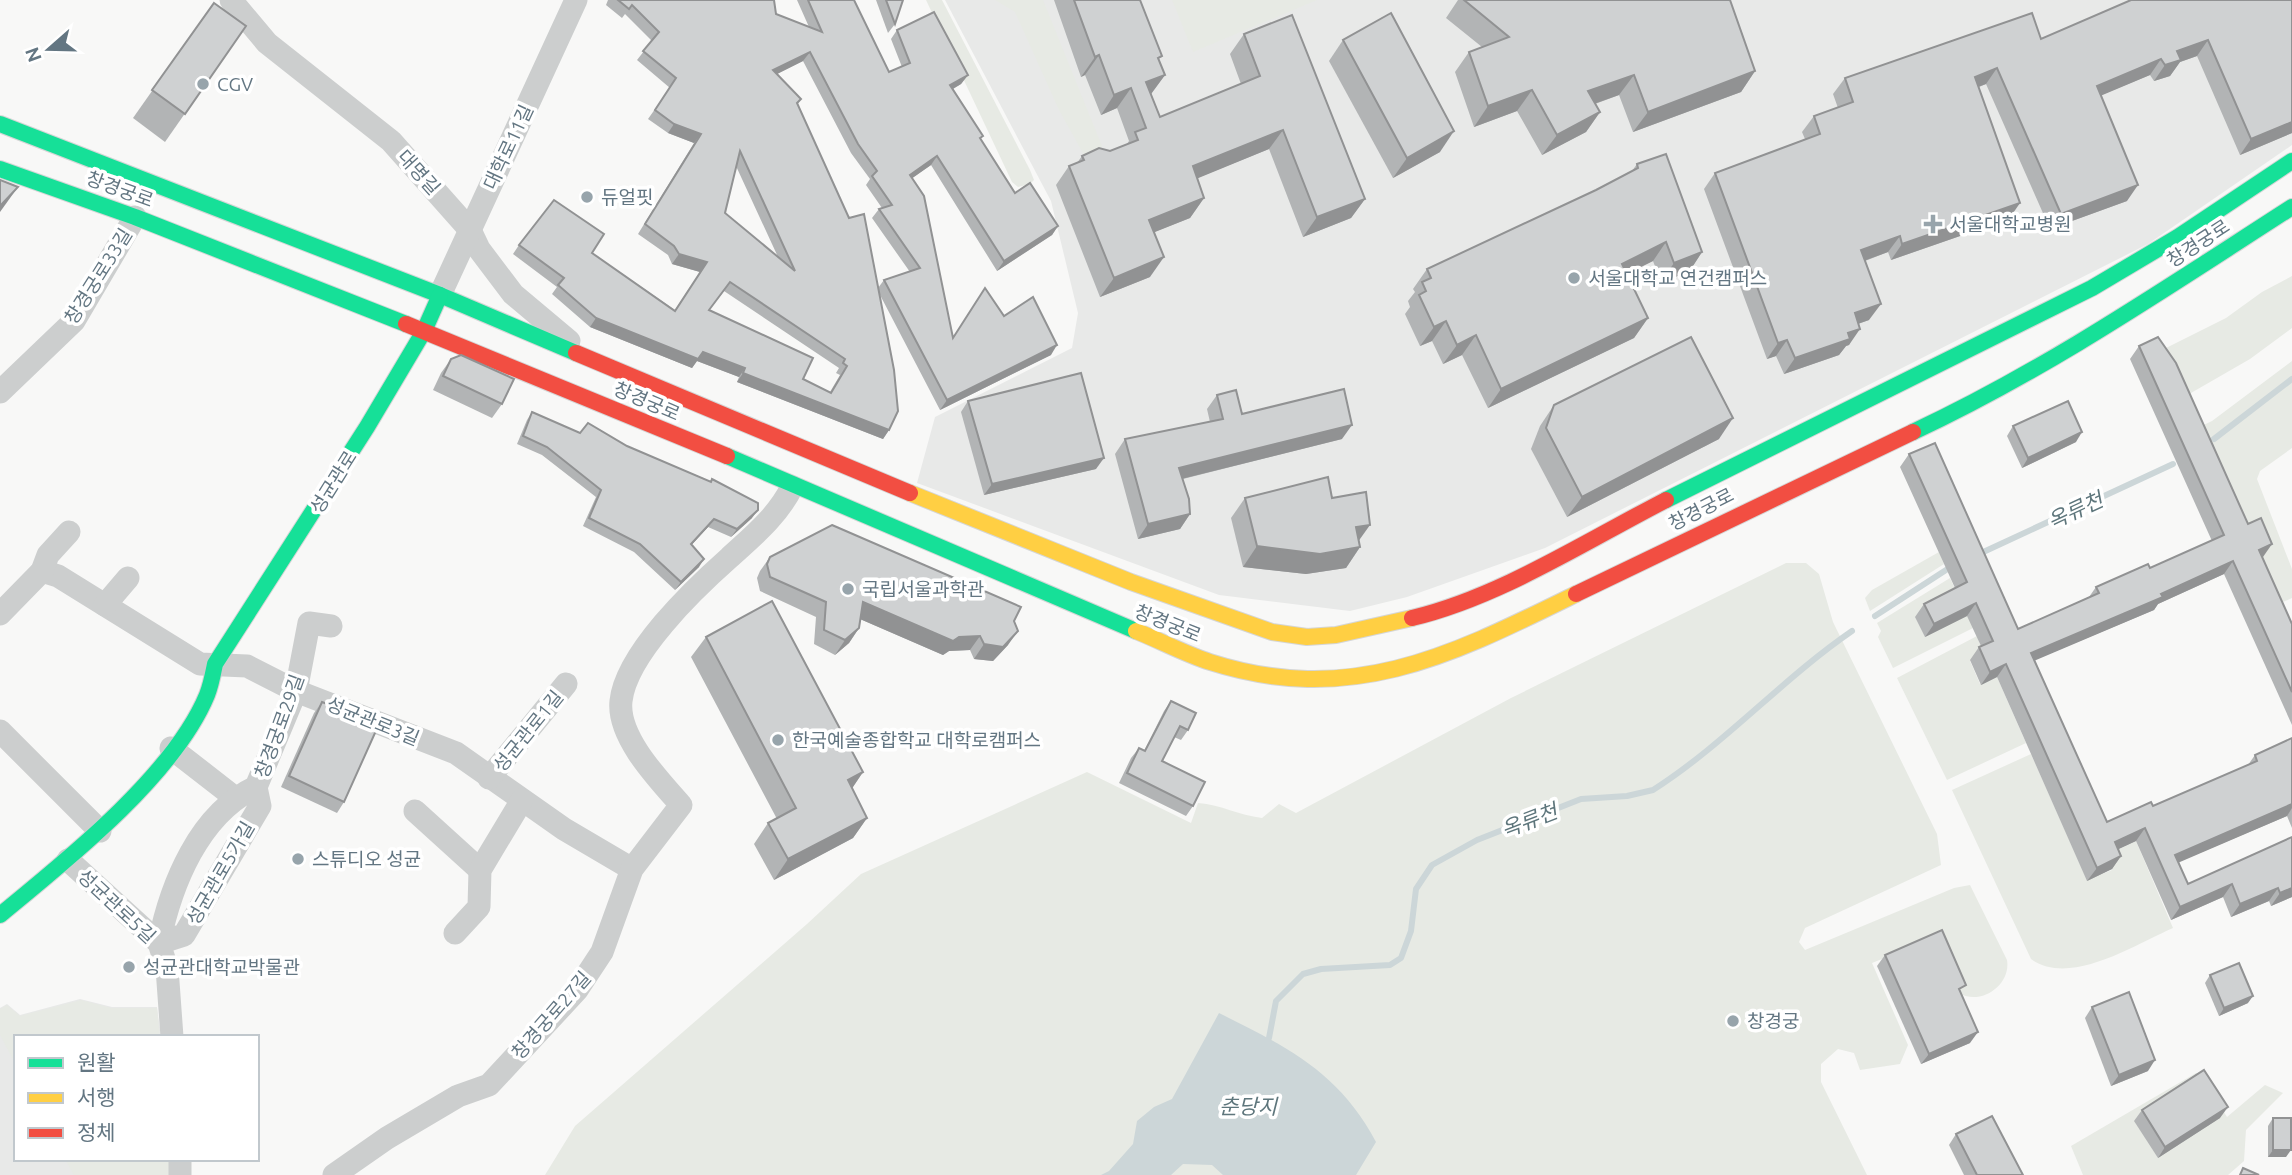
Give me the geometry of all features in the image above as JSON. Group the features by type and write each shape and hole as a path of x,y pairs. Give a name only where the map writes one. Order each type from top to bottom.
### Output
{"main road":[{"name":"창경궁로","path":"0,124 440,295 798,448 1131,582 1272,632 1307,638 1336,635 1444,610 1529,572 1737,463 2092,288 2178,237 2292,161"},
{"name":"창경궁로","path":"0,169 135,217 424,331 792,487 877,519 1209,662 1261,675 1304,680 1359,678 1429,662 1499,632 1775,496 1964,408 2110,324 2292,207"},
{"name":"성균관로","path":"0,915 100,831 171,748 206,698 215,664 284,559 424,331 440,295"}],"street":[{"name":"대명길","path":"231,0 267,43 391,141 470,230 479,249 513,294 591,359"},
{"name":"대학로11길","path":"440,295 576,0"},
{"name":"창경궁로33길","path":"0,392 74,321 135,217"},
{"name":"창경궁로27길","path":"334,1175 387,1138 458,1096 489,1086 577,990 602,952 632,869 681,805 643,762 627,729 621,702 630,672 644,646 719,567 774,517 792,487"},
{"path":"0,614 43,571 48,555 69,532"},
{"path":"43,571 58,576 200,664 215,664"},
{"path":"105,605 128,578"},
{"name":"창경궁로29길","path":"159,943 172,891 193,849 234,797 256,787 296,691 309,623 331,626"},
{"name":"성균관로3길","path":"215,664 247,666 296,691 456,753 522,800 632,869"},
{"name":"성균관로1길","path":"489,778 566,684"},
{"path":"0,731 100,831"},
{"path":"171,748 234,797"},
{"name":"성균관로5가길","path":"159,943 184,935 260,806 256,787"},
{"path":"455,933 479,907 480,870 522,800"},
{"path":"415,811 480,870"},
{"name":"성균관로5길","path":"68,860 159,943 167,968 172,1035"}],"shaded area":[{"path":"926,0 942,0 1030,170 1034,180 1030,184 1018,187 1012,182"},
{"name":"서울대학교 연건캠퍼스","path":"945,0 2292,0 2292,145 2148,244 1545,548 1407,597 1350,611 1219,595 917,483 935,417 1072,348 1078,313 1051,201"},
{"path":"995,0 1043,0 1102,146 1099,151 1084,155 1059,110 1015,12"},
{"path":"1172,0 1317,0 1193,52"},
{"path":"2292,276 2292,328 2250,359 2184,397 2160,351 2226,318 2262,292"},
{"path":"2292,361 2292,448 2260,471 2257,479 2292,569 2292,598 2270,608 2252,532 2191,431 2212,421"},
{"path":"1939,552 1944,564 1870,611 1865,598 1872,590"},
{"path":"1786,563 1806,563 1819,574 1833,622 1937,834 1941,865 1805,928 1799,942 1805,950 1954,888 1970,885 2007,960 2005,977 2000,984 1994,990 1978,997 1960,994 1934,938 1872,963 1908,1045 1900,1064 1860,1070 1854,1053 1838,1049 1821,1064 1821,1082 1867,1175 545,1175 575,1126 861,874 1087,772 1191,823 1198,803 1262,818 1279,804 1296,813 1511,698"},
{"path":"1950,578 1973,628 1893,668 1878,637 1881,631 1877,623"},
{"path":"1977,636 1984,654 1970,661 1980,684 1997,677 2026,743 1947,780 1897,678"},
{"path":"2031,754 2087,880 2112,870 2106,855 2136,841 2173,928 2121,953 2083,966 2047,966 2031,959 1952,790"},
{"path":"80,999 112,1007 157,1007 161,1035 14,1035 14,1161 172,1161 173,1175 0,1175 0,1008 7,1004 20,1015"},
{"path":"81,1000 112,1008 157,1008 160,1035 14,1035 14,1061 0,1035 0,1009 7,1005 20,1016"},
{"path":"2196,1073 2201,1075 2227,1117 2265,1085 2283,1093 2246,1130 2244,1161 2228,1175 2083,1175 2071,1146"},
{"path":"66,1161 172,1161 172,1175 74,1175"}],"water":[{"name":"춘당지","path":"1219,1013 1289,1050 1328,1079 1345,1097 1376,1142 1356,1175 1223,1175 1212,1165 1183,1164 1171,1175 1101,1175 1109,1171 1133,1144 1137,1121 1154,1107 1172,1099"}],"building":[{"path":"618,0 774,0 776,14 822,32 808,0 854,0 889,72 910,63 897,30 934,12 968,75 950,85 983,136 980,138 1015,193 1030,183 1058,226 1004,261 937,156 910,175 924,196 953,338 985,288 1004,316 1033,297 1057,345 947,400 884,280 920,268 879,209 892,205 872,176 877,171 858,144 810,52 773,70 801,99 797,103 849,218 864,214 894,370 898,411 889,430 743,373 745,368 703,352 698,359 596,318 558,285 564,278 519,245 554,200 604,234 592,253 675,311 707,262 679,254 674,246 645,224 701,134 674,124 655,110 676,78 643,51 659,32 632,5 629,9","holes":["740,151 795,271 725,213","730,282 845,359 843,363 847,366 831,393 803,379 813,358 709,310"]},
{"path":"886,0 903,0 895,24"},
{"path":"1074,0 1140,0 1162,56 1158,58 1165,75 1146,82 1160,117 1260,76 1244,34 1292,15 1365,199 1317,217 1283,130 1193,166 1204,198 1149,220 1164,257 1114,278 1069,166 1084,160 1082,156 1099,148 1110,151 1138,140 1135,132 1146,128 1131,88 1114,95 1099,55 1095,57"},
{"path":"1464,0 1730,0 1755,71 1648,112 1634,75 1588,91 1600,112 1557,135 1532,90 1488,106 1469,52 1509,37"},
{"path":"2131,0 2292,0 2292,122 2251,139 2208,40 2177,51 2181,60 2165,65 2161,59 2097,86 2138,185 2061,214 1997,68 1975,77 2020,203 1902,244 1900,236 1861,250 1881,304 1855,313 1860,329 1848,333 1850,339 1795,358 1787,340 1778,343 1715,173 1820,134 1814,116 1853,102 1845,78 2032,13 2041,39"},
{"path":"214,3 246,26 185,114 152,90"},
{"path":"1391,13 1454,131 1407,158 1343,40"},
{"path":"1666,154 1702,252 1674,263 1666,242 1622,264 1648,318 1501,389 1476,335 1457,345 1446,321 1434,327 1419,295 1426,291 1422,282 1431,278 1427,269 1596,190 1638,168 1637,164"},
{"path":"0,180 18,187 0,206"},
{"path":"1691,337 1733,418 1582,497 1546,428 1554,405"},
{"path":"2158,337 2176,363 2248,524 2261,518 2272,544 2259,550 2292,624 2292,692 2233,561 2161,594 2163,597 2031,653 2107,822 2151,802 2153,806 2257,761 2255,755 2292,738 2292,804 2175,855 2188,884 2292,837 2292,888 2280,893 2278,888 2240,904 2232,884 2180,907 2145,828 2115,842 2121,856 2097,868 2006,664 1990,672 1979,647 1993,641 1976,603 1934,624 1924,604 1967,582 1909,454 1935,443 2018,629 2099,593 2096,587 2148,564 2150,568 2224,535 2139,346"},
{"path":"461,355 514,379 502,404 443,376 451,359"},
{"path":"1081,373 1104,458 992,484 968,401"},
{"path":"1344,389 1352,425 1179,468 1189,499 1190,514 1148,524 1125,439 1223,419 1217,395 1236,390 1242,414"},
{"path":"2068,401 2082,432 2028,458 2013,426"},
{"path":"532,412 580,433 588,423 627,446 711,482 712,479 758,503 758,510 737,529 714,519 691,544 704,559 681,582 640,544 589,518 601,490 547,447 523,436"},
{"path":"1328,477 1332,498 1366,492 1370,525 1356,527 1360,547 1320,554 1257,546 1245,498"},
{"path":"832,525 1021,607 1014,621 1018,631 1003,647 984,644 980,636 959,637 953,641 863,602 859,628 845,640 824,630 826,602 770,577 767,564 770,557"},
{"name":"한국예술종합학교 대학로캠퍼스","path":"772,601 863,772 848,780 867,818 788,859 768,823 796,808 706,637"},
{"path":"1171,701 1196,713 1188,730 1180,726 1162,761 1205,782 1193,806 1127,773 1139,748 1145,751"},
{"path":"322,702 379,724 344,802 289,776"},
{"path":"1942,930 1966,985 1959,989 1978,1032 1929,1054 1885,955"},
{"path":"2239,963 2253,996 2224,1008 2210,975"},
{"path":"2129,992 2155,1060 2119,1075 2092,1007"},
{"path":"2204,1070 2228,1107 2165,1147 2142,1110"},
{"path":"1992,1116 2023,1175 1977,1175 1956,1134"},
{"path":"2273,1118 2291,1118 2291,1150 2273,1150"},
{"path":"2243,1168 2259,1175 2240,1175"}],"waterway":[{"name":"옥류천","path":"2214,439 2292,379"},
{"name":"옥류천","path":"1979,554 2173,464"},
{"name":"옥류천","path":"1875,616 1946,570"},
{"name":"옥류천","path":"1269,1038 1276,1001 1303,974 1321,969 1390,965 1401,958 1411,931 1416,889 1432,865 1477,840 1581,799 1627,796 1653,790 1705,752 1852,631"}],"traffic: fast":[{"path":"0,124 440,295 576,353"},
{"path":"1666,500 2092,288 2178,237 2292,161"},
{"path":"0,169 135,217 406,324"},
{"path":"1913,432 2059,354 2292,207"},
{"path":"0,915 116,815 170,756 207,695 215,664 367,427 424,331 440,295"},
{"path":"727,456 1136,631"}],"traffic: slow":[{"path":"910,493 1131,582 1272,632 1307,637 1336,635 1412,618"},
{"path":"1136,631 1201,659 1261,674 1309,679 1355,676 1399,668 1443,654 1486,637 1576,594"}],"traffic: jam":[{"path":"406,324 727,456"},
{"path":"576,353 910,493"},
{"path":"1576,594 1913,432"},
{"path":"1412,618 1445,609 1510,582 1666,500"}],"place":[{"name":"CGV","path":"203,84"},
{"name":"듀얼핏","path":"587,197"},
{"name":"서울대학교병원","path":"1933,224"},
{"name":"서울대학교 연건캠퍼스","path":"1574,278"},
{"name":"국립서울과학관","path":"848,589"},
{"name":"한국예술종합학교 대학로캠퍼스","path":"778,740"},
{"name":"스튜디오 성균","path":"298,859"},
{"name":"성균관대학교박물관","path":"129,967"},
{"name":"창경궁","path":"1733,1021"}]}
